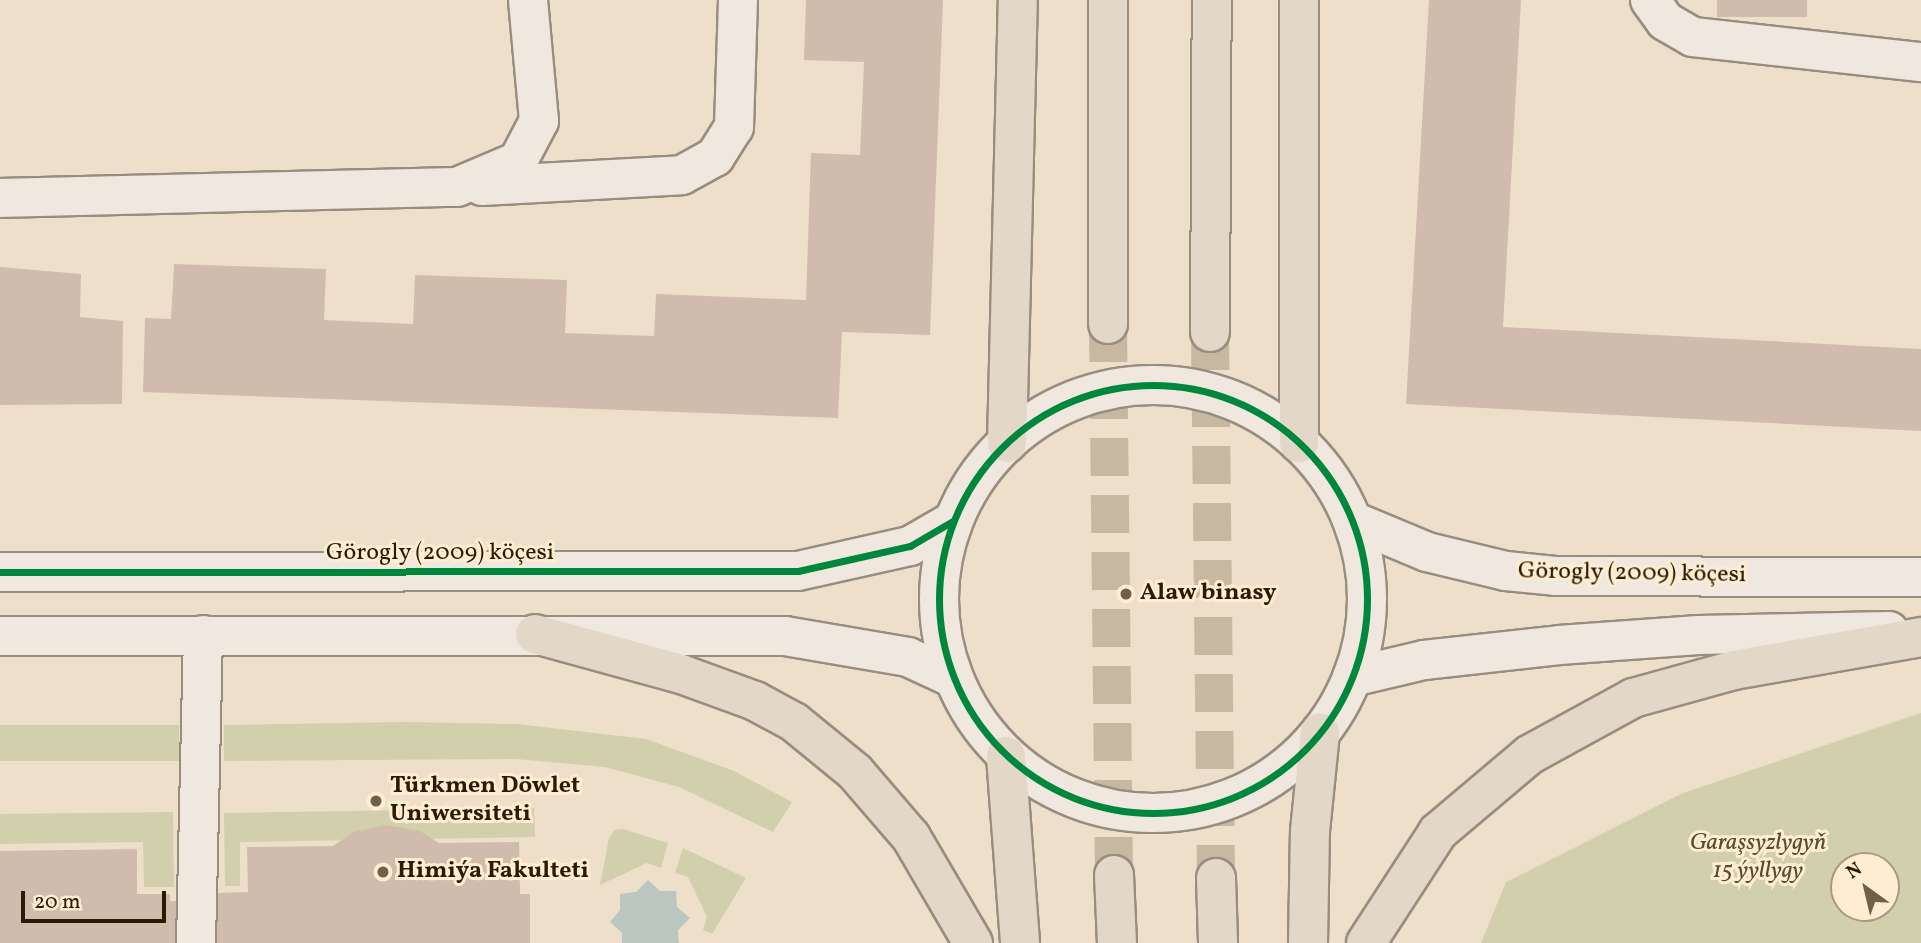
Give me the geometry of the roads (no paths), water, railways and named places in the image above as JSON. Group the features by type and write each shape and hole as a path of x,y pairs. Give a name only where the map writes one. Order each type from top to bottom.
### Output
{"main road":[{"path":"1007,443 1018,0"},
{"path":"1108,0 1108,324"},
{"path":"1210,332 1212,0"},
{"path":"1299,0 1299,443"},
{"path":"535,634 681,674 755,701 794,722 855,772 898,820 972,943"},
{"path":"1366,943 1438,832 1529,755 1587,723 1633,698 1734,670 1921,638"},
{"path":"1308,943 1310,831 1320,733"},
{"path":"1006,756 1020,943"},
{"path":"1114,876 1117,943"},
{"path":"1216,878 1219,943"}],"street":[{"path":"457,187 518,161 539,121 528,0"},
{"path":"0,198 457,187 682,175 715,157 734,127 738,0"},
{"path":"1650,0 1665,21 1693,37 1921,62"},
{"path":"1153,386 1185,387 1246,406 1299,443 1339,492 1353,521 1367,583 1367,615 1352,677 1320,733 1273,776 1245,792 1215,804 1152,814 1110,809 1069,796 1006,756 984,733 953,678 938,615 942,563 953,521 973,484 1007,443 1060,406 1121,388 1153,386"},
{"name":"Görogly (2009) köçesi","path":"0,572 798,571 910,546 953,521"},
{"name":"Görogly (2009) köçesi","path":"1353,521 1427,552 1518,572 1921,577"},
{"path":"1352,677 1424,660 1559,645 1699,635 1921,630"},
{"path":"196,943 203,635"},
{"path":"0,636 785,636 908,657 953,678"}],"tunnel":[{"path":"1108,324 1114,875"},
{"path":"1210,332 1216,878"}],"place":[{"name":"Alaw binasy","path":"1126,594"},
{"name":"Türkmen Döwlet Uniwersiteti","path":"376,801"},
{"name":"Himiýa Fakulteti","path":"383,872"}],"park label":[{"name":"Garaşsyzlygyň 15 ýyllygy","path":"1758,858"}]}
